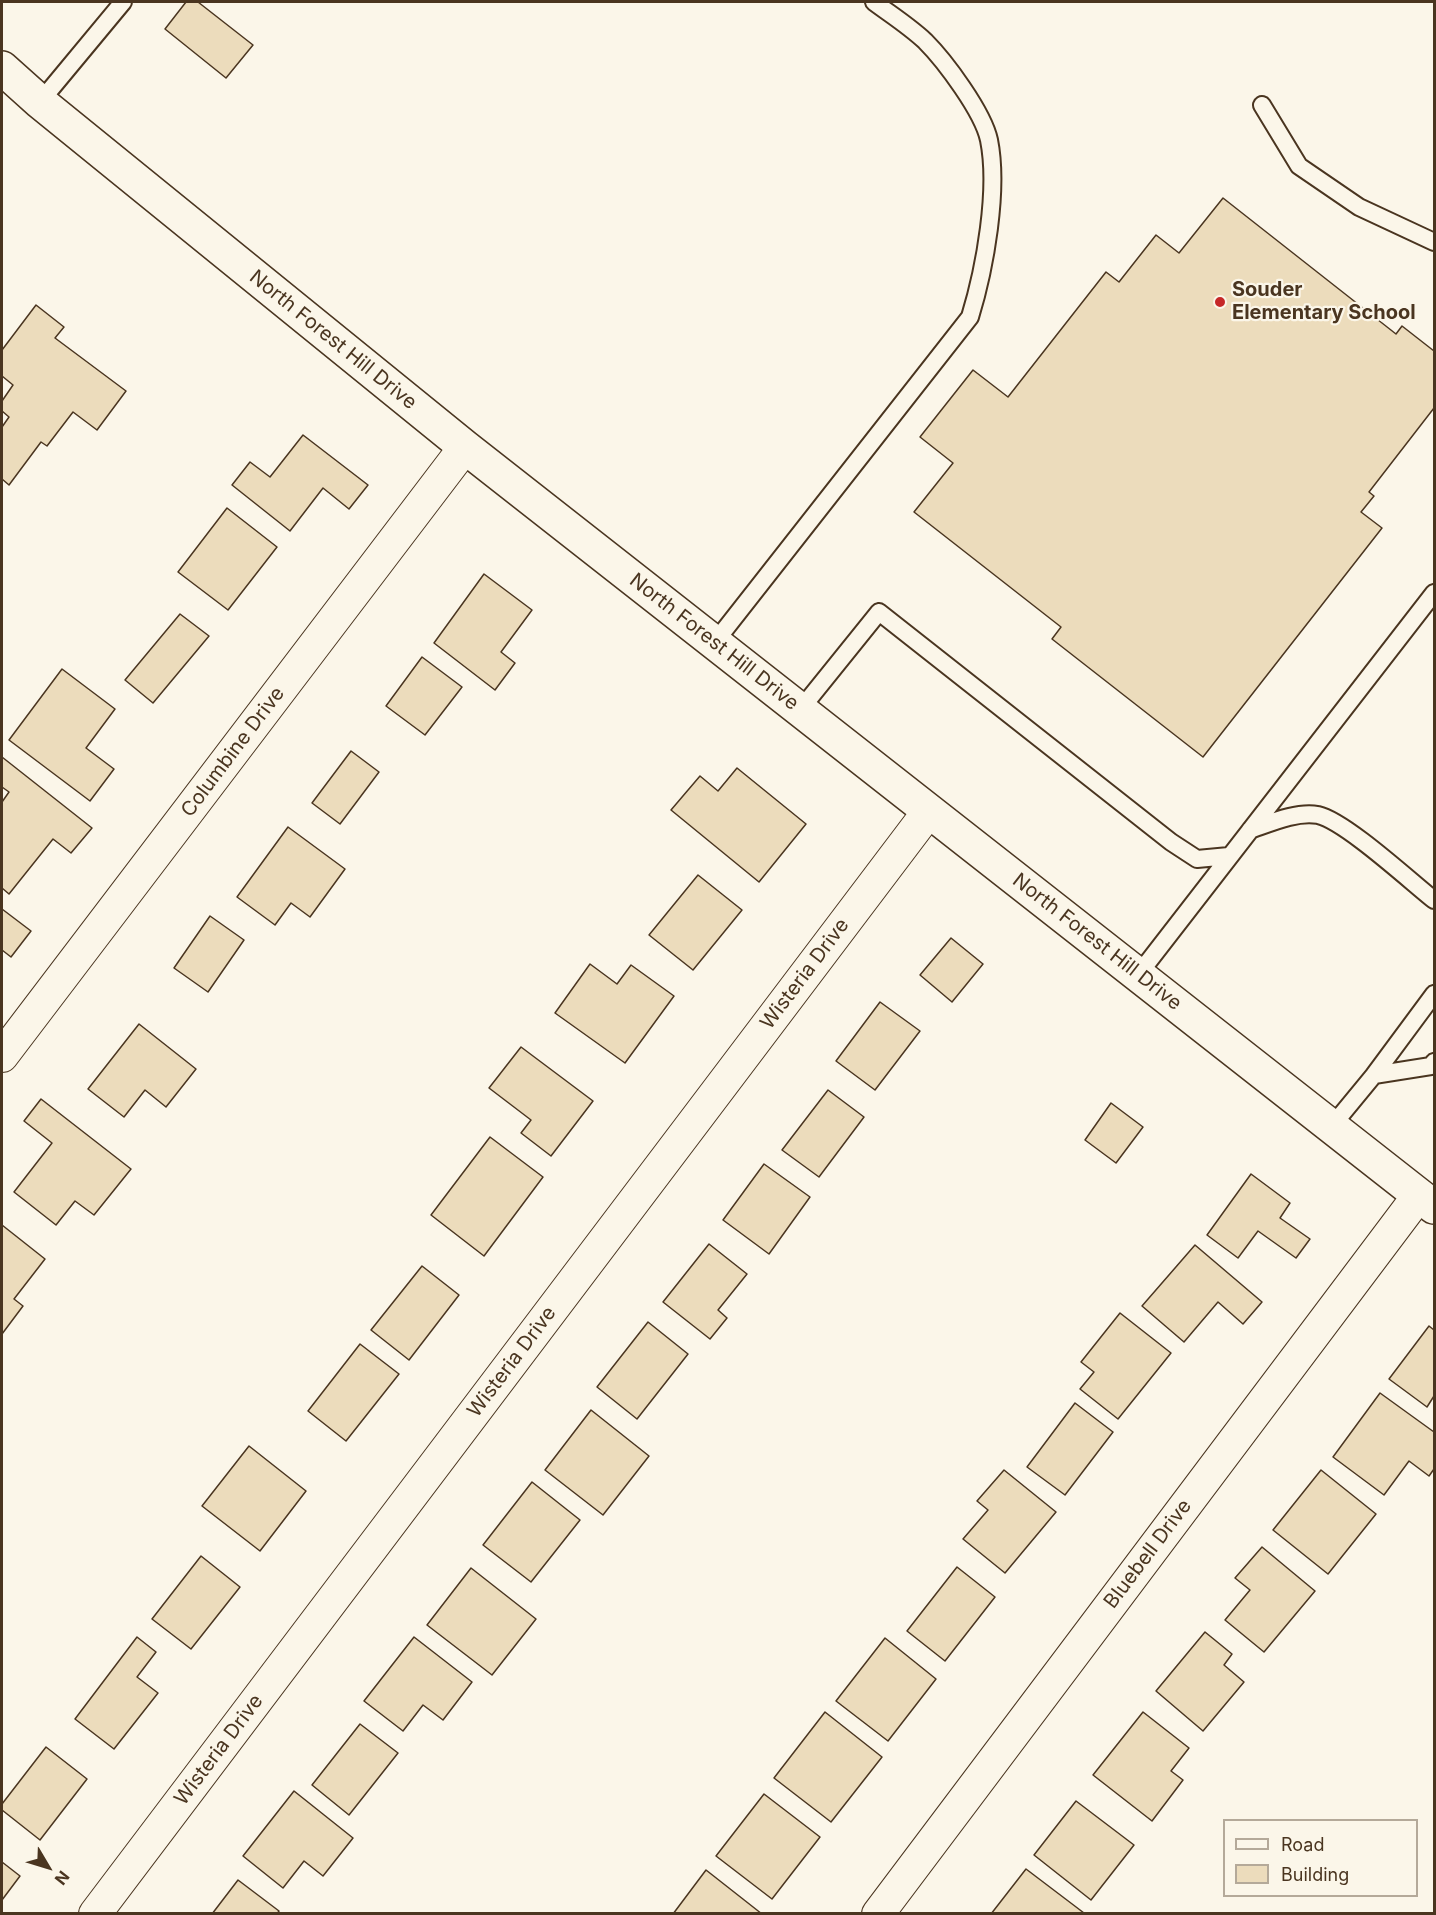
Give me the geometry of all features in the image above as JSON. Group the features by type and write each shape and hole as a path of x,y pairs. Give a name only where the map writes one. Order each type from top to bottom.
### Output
{"main road":[{"name":"North Forest Hill Drive","path":"2,68 40,102 465,447 1427,1201"}],"street":[{"name":"Columbine Drive","path":"2,1056 465,447"},
{"name":"Wisteria Drive","path":"95,1914 929,811"},
{"name":"Bluebell Drive","path":"878,1914 1427,1201"}],"lane":[{"path":"40,102 123,2"},
{"path":"715,642 970,316 981,279 992,187 989,139 968,94 925,41 874,2"},
{"path":"1262,105 1299,166 1359,207 1434,242"},
{"path":"1138,975 1434,593"},
{"path":"800,710 879,612 1171,842 1197,860 1229,856"},
{"path":"1250,830 1286,818 1316,815 1337,822 1434,900"},
{"path":"1332,1126 1374,1075 1434,994"},
{"path":"1374,1075 1431,1066 1434,1062"}],"building":[{"path":"186,2 198,2 253,45 226,78 165,29"},
{"name":"Souder Elementary School","path":"1223,198 1396,334 1402,326 1434,351 1434,408 1369,492 1374,496 1361,512 1382,528 1203,757 1052,639 1061,627 914,512 953,463 920,437 973,370 1008,397 1106,272 1119,282 1156,235 1179,253"},
{"path":"36,305 64,327 55,338 126,391 97,430 73,412 47,446 41,442 9,485 2,479 2,427 9,417 2,411 2,401 13,385 2,376 2,350"},
{"path":"303,435 368,485 349,509 323,488 290,531 232,485 250,462 270,477"},
{"path":"227,508 277,547 228,610 178,572"},
{"path":"484,574 532,610 501,652 515,663 495,690 434,643"},
{"path":"180,614 209,636 153,703 125,680"},
{"path":"422,657 462,687 425,735 386,706"},
{"path":"62,669 115,709 86,748 114,769 90,801 9,740"},
{"path":"351,751 379,772 340,824 312,803"},
{"path":"2,757 92,828 71,853 53,839 9,894 2,888 2,802 9,792 2,787"},
{"path":"737,768 806,824 759,882 671,810 700,776 718,791"},
{"path":"288,827 345,869 310,917 291,903 275,925 237,897"},
{"path":"698,875 742,910 693,970 649,935"},
{"path":"2,909 31,931 11,957 2,950"},
{"path":"210,916 244,940 208,992 174,968"},
{"path":"951,938 983,964 952,1002 920,975"},
{"path":"590,964 617,984 631,965 674,996 625,1063 555,1013"},
{"path":"880,1002 920,1031 875,1090 836,1061"},
{"path":"139,1024 196,1069 166,1107 145,1090 124,1117 88,1089"},
{"path":"521,1047 593,1101 551,1156 521,1133 531,1120 489,1088"},
{"path":"828,1090 864,1117 819,1177 782,1150"},
{"path":"41,1099 131,1169 94,1215 75,1201 56,1225 14,1192 52,1143 24,1121"},
{"path":"1111,1103 1143,1127 1116,1163 1085,1140"},
{"path":"490,1137 543,1177 484,1256 431,1215"},
{"path":"764,1164 810,1197 769,1254 723,1220"},
{"path":"1251,1174 1290,1203 1280,1218 1310,1239 1296,1258 1258,1231 1238,1258 1207,1235"},
{"path":"2,1225 45,1259 14,1299 23,1306 2,1334"},
{"path":"709,1244 747,1274 718,1310 727,1318 710,1339 663,1302"},
{"path":"1195,1245 1262,1302 1243,1324 1218,1302 1184,1342 1142,1306"},
{"path":"422,1266 459,1295 409,1360 371,1330"},
{"path":"1120,1313 1171,1353 1118,1419 1080,1389 1094,1372 1081,1362"},
{"path":"648,1322 688,1354 637,1419 597,1387"},
{"path":"1429,1326 1434,1330 1434,1396 1427,1407 1389,1379"},
{"path":"360,1344 399,1374 346,1441 308,1411"},
{"path":"1380,1393 1434,1432 1434,1469 1429,1476 1409,1461 1384,1495 1333,1457"},
{"path":"1075,1403 1113,1432 1065,1495 1027,1467"},
{"path":"591,1410 649,1456 603,1515 545,1470"},
{"path":"249,1446 306,1491 260,1551 202,1506"},
{"path":"1004,1470 1056,1512 1005,1573 963,1539 988,1510 977,1501"},
{"path":"1321,1470 1376,1514 1328,1574 1273,1530"},
{"path":"532,1482 580,1520 531,1582 483,1545"},
{"path":"1262,1547 1315,1591 1264,1652 1225,1620 1250,1590 1235,1578"},
{"path":"201,1556 240,1587 191,1649 152,1619"},
{"path":"957,1567 995,1597 945,1661 907,1631"},
{"path":"471,1568 536,1619 492,1675 427,1625"},
{"path":"1205,1632 1232,1654 1224,1665 1244,1682 1203,1731 1156,1691"},
{"path":"137,1637 156,1652 137,1677 158,1693 114,1749 75,1719"},
{"path":"414,1637 472,1682 443,1720 423,1705 403,1731 364,1701"},
{"path":"885,1638 936,1679 888,1741 836,1701"},
{"path":"825,1712 882,1757 831,1822 774,1778"},
{"path":"1143,1712 1189,1748 1171,1771 1183,1780 1152,1821 1093,1775"},
{"path":"360,1724 398,1753 349,1815 312,1785"},
{"path":"46,1747 87,1779 40,1840 2,1810 2,1804"},
{"path":"294,1791 353,1838 323,1876 304,1861 283,1888 243,1856"},
{"path":"764,1794 820,1837 772,1899 716,1856"},
{"path":"1076,1801 1134,1845 1091,1900 1034,1855"},
{"path":"2,1862 20,1876 2,1900"},
{"path":"1026,1869 1084,1913 991,1914"},
{"path":"706,1870 762,1914 673,1914"},
{"path":"238,1880 279,1911 277,1914 212,1914"}],"place":[{"name":"Souder Elementary School","path":"1220,302"}]}
